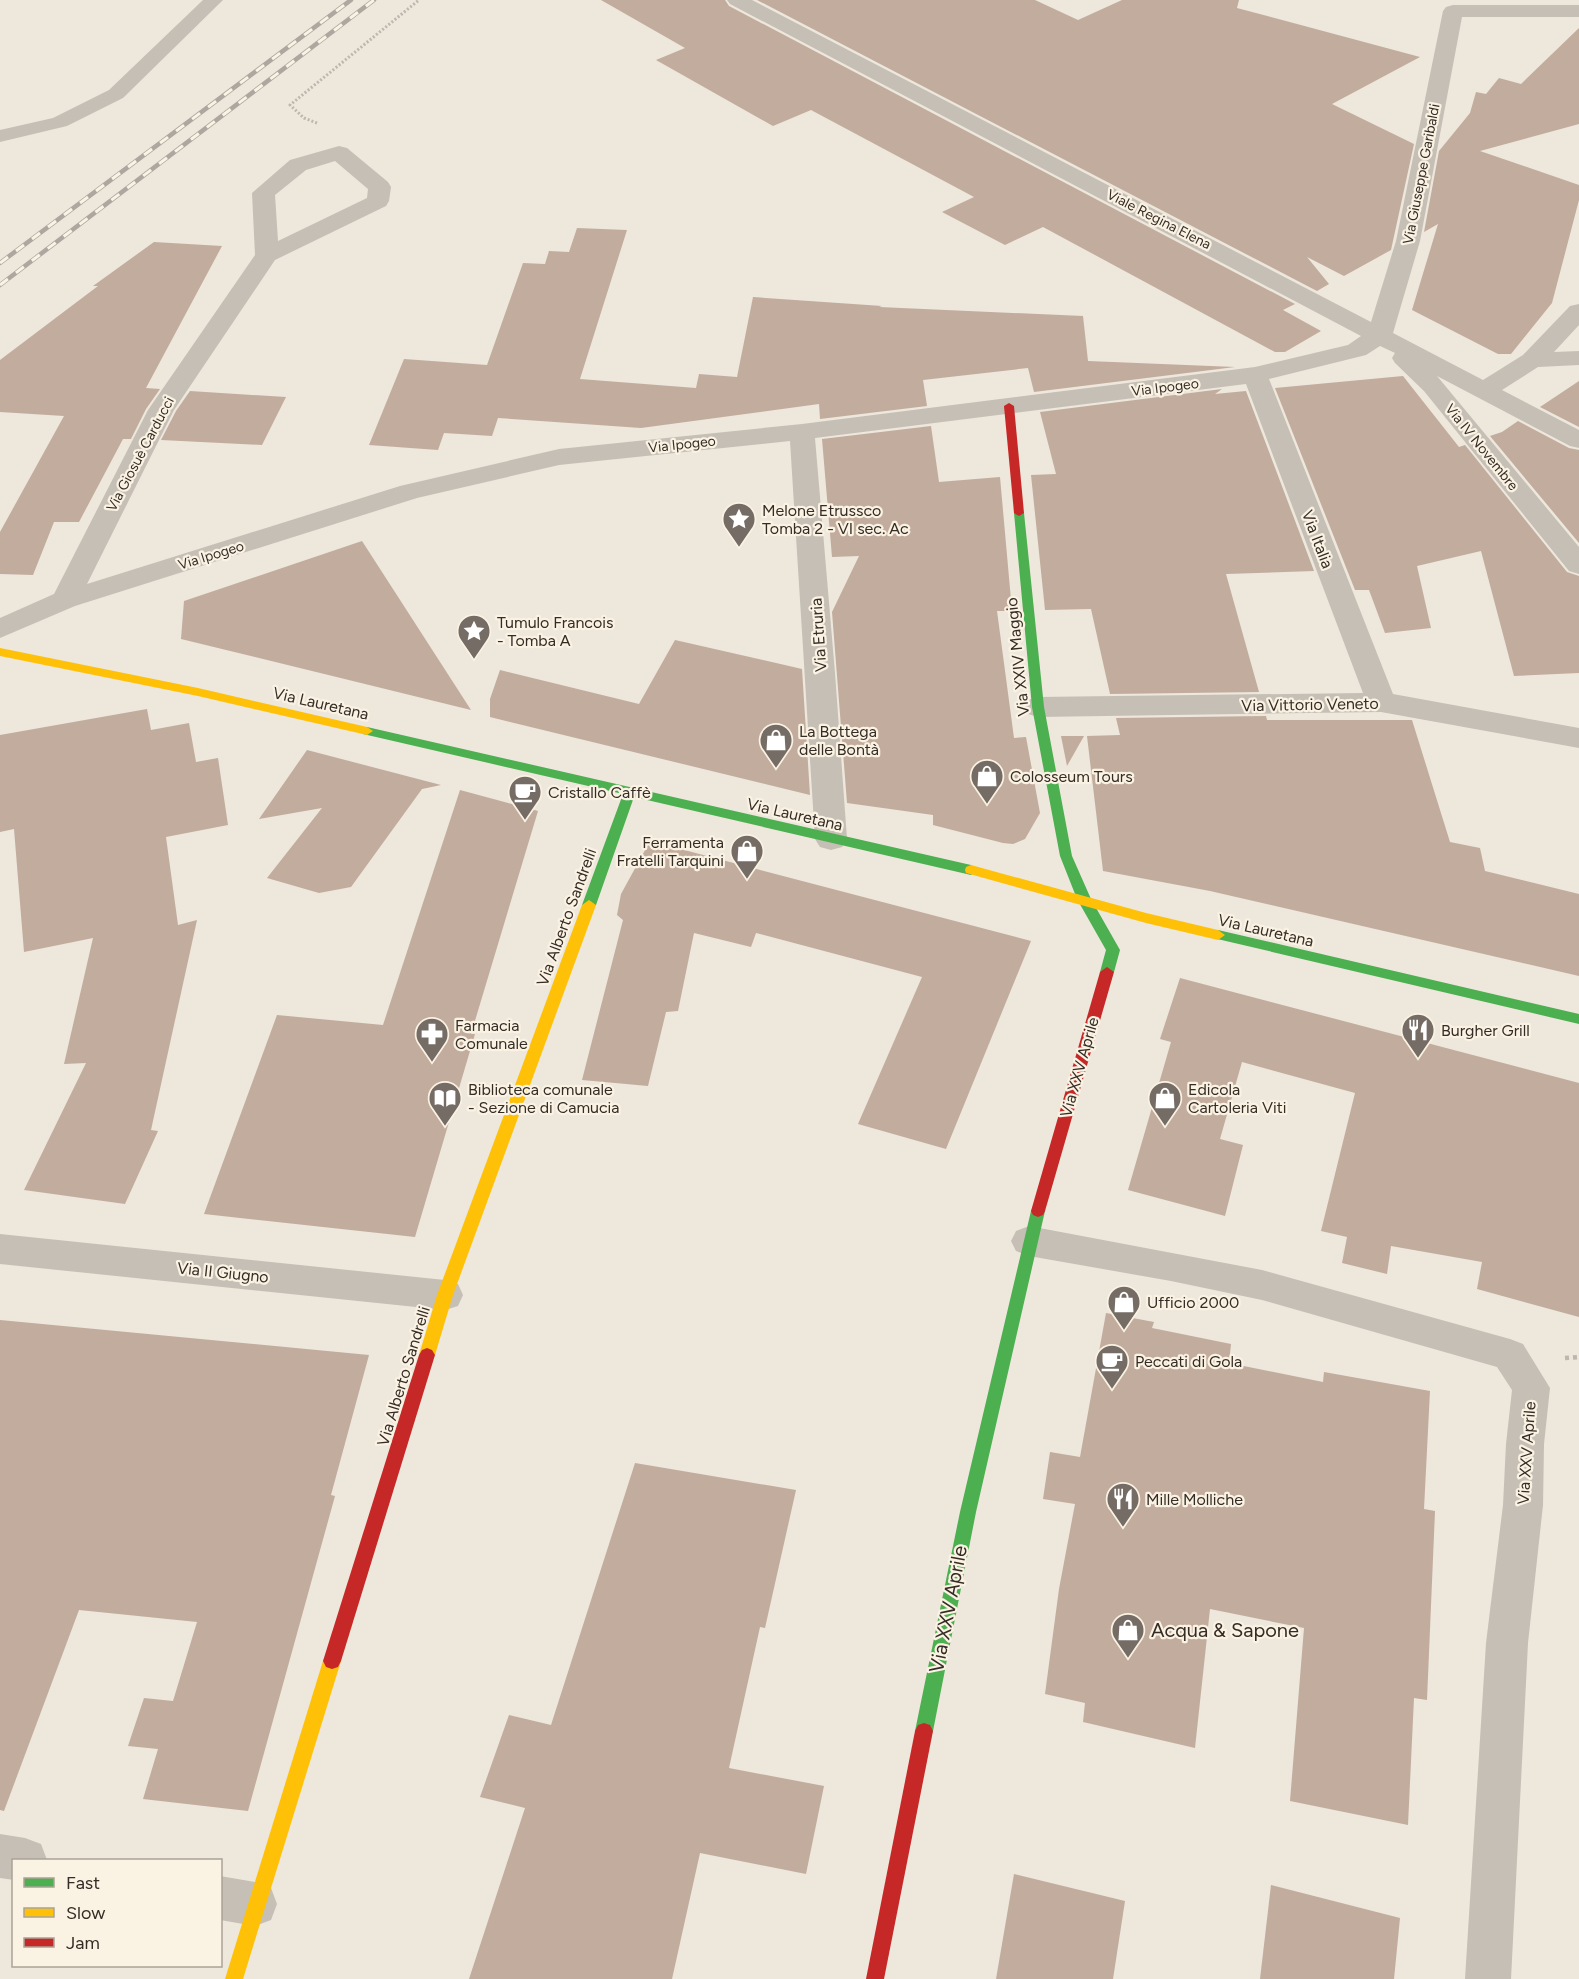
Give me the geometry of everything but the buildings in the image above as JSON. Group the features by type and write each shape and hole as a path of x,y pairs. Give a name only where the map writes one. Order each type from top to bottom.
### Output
{"street":[{"name":"Viale Regina Elena","path":"737,0 1579,440"},
{"path":"1447,6 1550,6 1579,11"},
{"name":"Via Giuseppe Garibaldi","path":"1380,334 1408,241 1447,6"},
{"path":"267,255 263,193 298,165 339,153"},
{"name":"Via Giosuè Carducci","path":"65,600 162,410 267,255 378,201 380,187 339,153"},
{"path":"1485,389 1532,360 1579,311"},
{"name":"Via Ipogeo","path":"0,629 65,600 409,492 559,457 802,432 1255,375 1357,350 1380,334"},
{"name":"Via IV Novembre","path":"1380,334 1433,386 1579,565"},
{"path":"1532,360 1579,358"},
{"name":"Via Italia","path":"1255,375 1381,702"},
{"name":"Via XXIV Maggio","path":"1009,406 1038,707 1066,856 1084,899"},
{"name":"Via Etruria","path":"802,432 831,839"},
{"name":"Via Lauretana","path":"0,652 198,692 1010,879 1146,918 1579,1019"},
{"name":"Via Vittorio Veneto","path":"1038,707 1381,702 1579,738"},
{"name":"Via Alberto Sandrelli","path":"234,1979 238,1901 445,1295 630,792"},
{"name":"Via XXV Aprile","path":"875,1979 968,1512 1029,1241 1113,950 1084,899"},
{"name":"Via XXV Aprile","path":"1029,1241 1262,1285 1510,1355 1531,1388 1525,1444 1523,1505 1507,1643 1488,1979"},
{"name":"Via II Giugno","path":"0,1250 445,1295"},
{"path":"0,1856 19,1859"}],"lane":[{"path":"0,136 60,122 116,94 214,0"}],"path":[{"path":"339,153 330,142 325,126 304,118 290,105 420,0"}],"railway":[{"path":"0,263 351,0"},
{"path":"0,285 374,0"}],"traffic: fast":[{"path":"1019,513 1038,707 1066,856 1084,899 1113,950 1107,972"},
{"path":"367,731 971,870"},
{"path":"589,905 630,792"},
{"path":"1218,935 1579,1019"},
{"path":"924,1731 968,1512 1038,1211"}],"traffic: slow":[{"path":"0,652 198,692 367,731"},
{"path":"971,870 1146,918 1218,935"},
{"path":"427,1355 445,1295 589,905"},
{"path":"234,1979 332,1661"}],"traffic: jam":[{"path":"1009,406 1019,513"},
{"path":"1038,1211 1107,972"},
{"path":"332,1661 427,1355"},
{"path":"875,1979 924,1731"}],"place":[{"name":"Melone Etrussco Tomba 2 - VI sec. Ac","path":"739,548"},
{"name":"Tumulo Francois - Tomba A","path":"474,660"},
{"name":"La Bottega delle Bontà","path":"776,769"},
{"name":"Colosseum Tours","path":"987,805"},
{"name":"Cristallo Caffè","path":"525,821"},
{"name":"Ferramenta Fratelli Tarquini","path":"747,880"},
{"name":"Burgher Grill","path":"1418,1059"},
{"name":"Farmacia Comunale","path":"432,1063"},
{"name":"Biblioteca comunale - Sezione di Camucia","path":"445,1127"},
{"name":"Edicola Cartoleria Viti","path":"1165,1127"},
{"name":"Ufficio 2000","path":"1124,1331"},
{"name":"Peccati di Gola","path":"1112,1390"},
{"name":"Mille Molliche","path":"1123,1528"},
{"name":"Acqua & Sapone","path":"1128,1659"}]}
